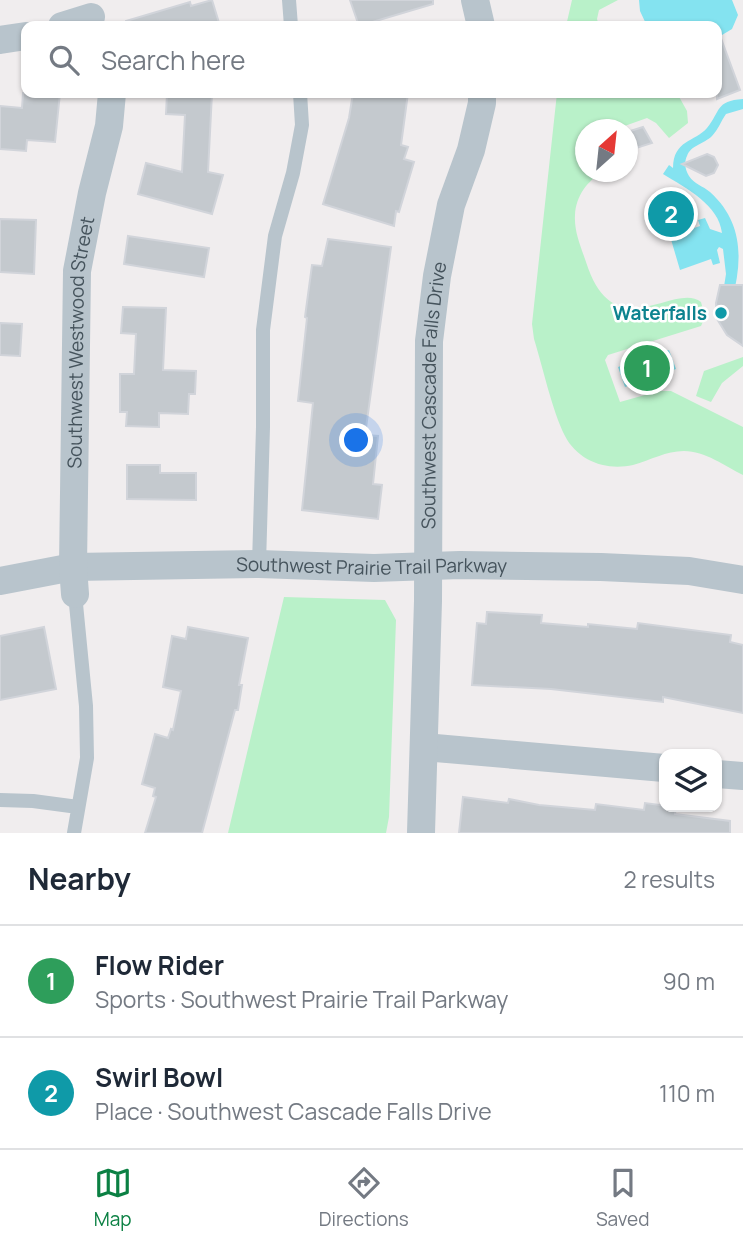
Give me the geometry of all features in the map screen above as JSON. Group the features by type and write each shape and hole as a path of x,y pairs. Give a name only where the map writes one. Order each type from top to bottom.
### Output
{"street":[{"path":"475,0 480,21"},
{"path":"74,21 90,14"},
{"path":"0,40 21,37"},
{"name":"Southwest Westwood Street","path":"74,581 77,271 92,193 109,126 112,98"},
{"name":"Southwest Cascade Falls Drive","path":"421,833 428,567 429,341 437,276 451,205 471,150 482,98"},
{"name":"Southwest Prairie Trail Parkway","path":"0,581 74,581 259,564 601,567 689,572 743,580"},
{"path":"424,747 659,768"},
{"path":"722,774 743,776"}],"lane":[{"path":"289,0 291,21"},
{"path":"259,564 263,330 275,236 293,173 302,125 300,98"},
{"path":"74,581 86,706 87,758 74,833"},
{"path":"0,800 78,807"}],"green space":[{"path":"572,0 618,0 599,10 598,21 567,21"},
{"path":"556,98 680,98 687,111 688,123 669,138 656,123 647,118 638,121 638,119 575,119 575,182 590,182 580,195 576,208 578,239 598,288 612,302 628,308 676,299 689,298 701,302 705,317 701,326 608,355 605,360 620,402 659,391 671,391 743,427 743,475 707,456 684,451 623,467 603,465 585,458 565,436 534,339 532,324"},
{"path":"743,357 743,366 722,383 711,402 696,396 704,371"},
{"path":"284,597 385,600 396,620 389,817 386,833 228,833"}],"water":[{"path":"639,0 732,0 738,15 732,29 722,35 722,21 645,21"},
{"path":"743,99 743,109 726,114 712,136 689,152 685,163 691,179 710,192 721,204 734,229 739,256 732,300 722,299 726,274 723,249 719,247 717,250 720,263 713,265 711,259 680,270 670,236 700,226 698,220 705,218 710,229 722,233 715,214 700,198 663,174 669,165 673,168 674,159 681,147 707,128 723,105"},
{"path":"669,350 676,369 625,387 618,367"}],"building":[{"path":"212,0 218,21 126,21 190,2 191,6"},
{"path":"350,0 433,0 433,4 376,21 357,21"},
{"path":"722,41 740,90 722,97"},
{"path":"23,98 59,98 55,142 27,140 26,151 0,149 0,106 22,108"},
{"path":"167,98 212,98 208,172 223,175 212,214 138,194 146,163 182,172 185,115 166,114"},
{"path":"352,98 407,98 401,145 408,147 404,159 414,162 399,212 396,211 394,226 323,204 349,118"},
{"path":"643,127 652,143 638,147 638,129"},
{"path":"707,154 714,157 718,165 714,173 706,176 682,164"},
{"path":"677,190 686,207 686,218 680,226 664,227 656,215 657,206"},
{"path":"0,219 36,220 34,274 0,272"},
{"path":"128,236 209,248 204,277 124,264"},
{"path":"328,239 391,247 365,435 378,436 373,484 382,485 378,519 302,510 313,403 298,401 305,317 312,265 322,266"},
{"path":"720,285 743,285 743,346 727,335 717,319 716,303"},
{"path":"123,307 166,308 163,370 196,371 195,394 189,394 188,414 159,413 159,427 126,426 127,412 120,412 120,374 134,374 136,334 121,333"},
{"path":"0,323 22,324 20,356 0,355"},
{"path":"127,465 160,465 160,473 196,473 196,500 127,499"},
{"path":"487,612 542,615 541,623 637,629 638,623 731,635 730,642 743,645 743,713 663,697 663,702 551,689 472,685 477,623 486,624"},
{"path":"44,627 56,689 0,700 0,636"},
{"path":"188,627 248,638 239,685 242,685 238,710 235,710 202,833 145,833 156,797 153,796 155,788 142,784 155,734 168,738 171,729 173,730 181,691 163,687 172,636 186,639"},
{"path":"463,797 508,803 509,799 539,805 595,810 596,804 644,810 645,803 659,805 659,812 730,821 730,833 459,833"}],"place":[{"name":"Swirl Bowl","path":"671,214"},
{"name":"Waterfalls","path":"721,313"},
{"name":"Flow Rider","path":"647,368"}]}
